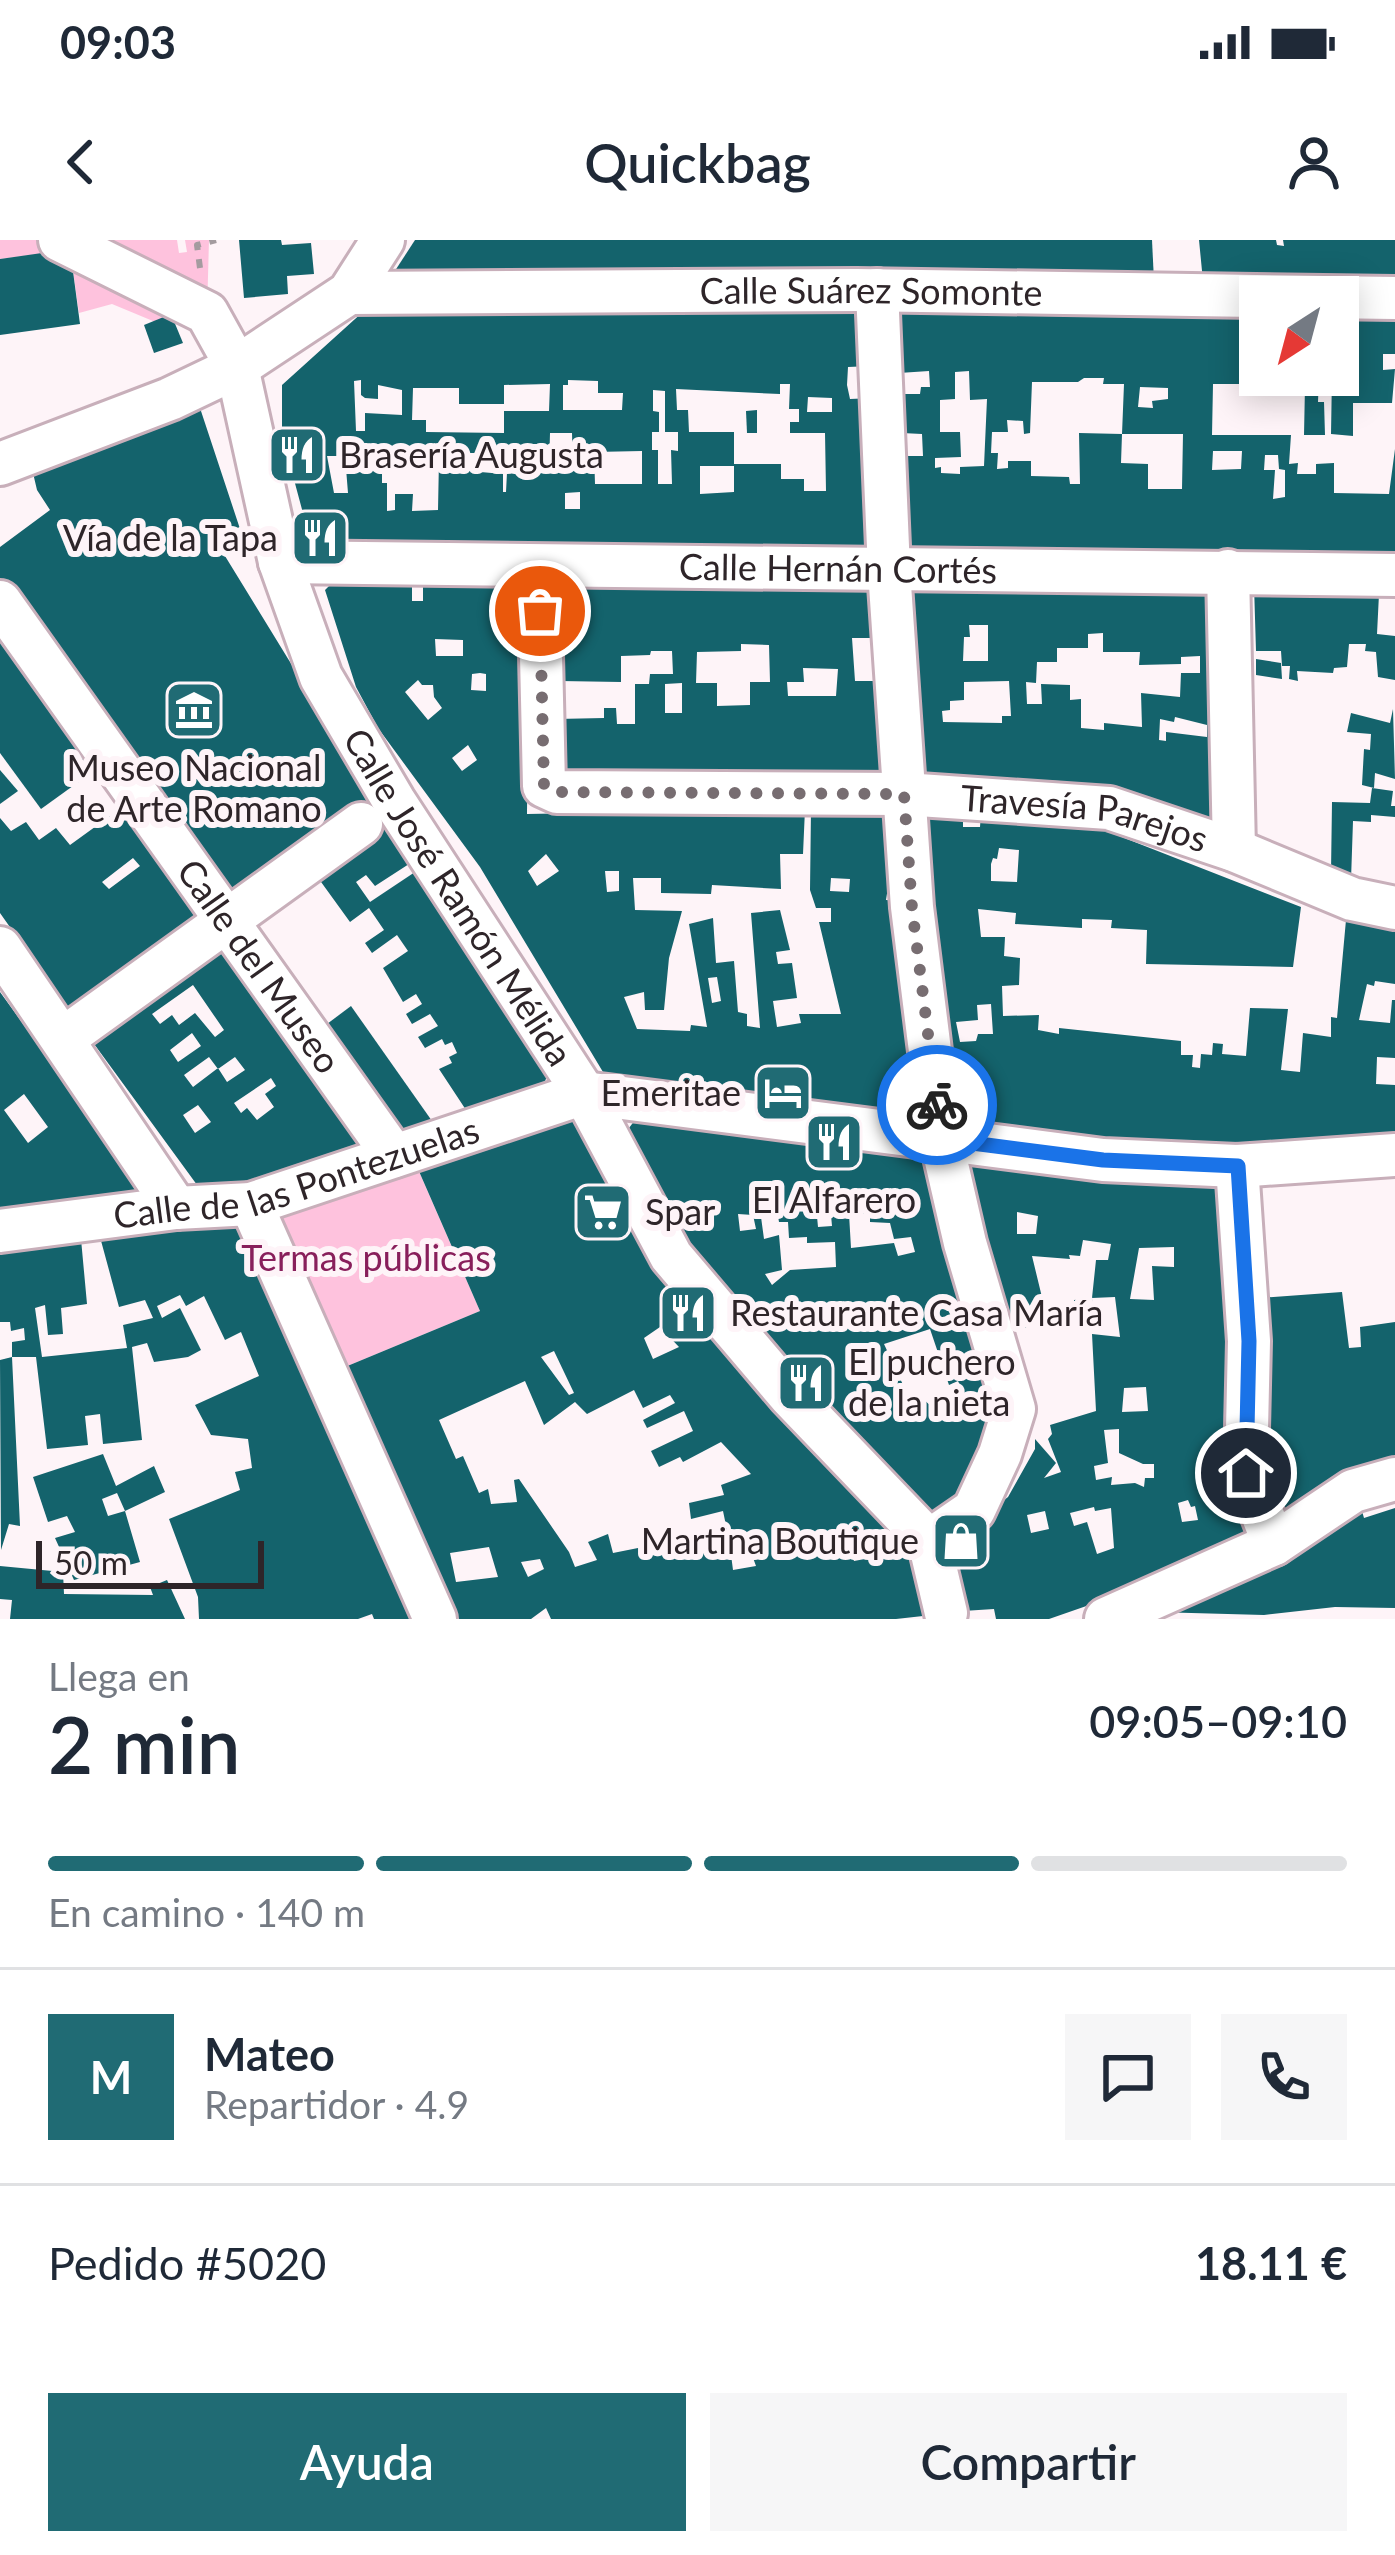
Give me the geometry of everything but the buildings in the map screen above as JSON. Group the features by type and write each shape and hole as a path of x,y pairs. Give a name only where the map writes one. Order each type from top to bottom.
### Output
{"street":[{"name":"Calle José Ramón Mélida","path":"59,240 207,313 237,367 280,562 321,677 394,801 584,1093 671,1256 790,1396 929,1541"},
{"path":"0,464 170,399 237,367 349,293 383,240"},
{"path":"878,290 889,570 912,908 941,1139 965,1243 1014,1409 974,1510 929,1541 946,1613"},
{"name":"Calle Suárez Somonte","path":"349,293 878,290 1395,298"},
{"name":"Calle Hernán Cortés","path":"280,562 1395,575"},
{"name":"Travesía Parejos","path":"539,568 544,786 557,792 904,794 1108,808 1234,850 1352,899 1395,908"},
{"path":"1228,571 1234,850"},
{"name":"Calle del Museo","path":"0,602 394,1156"},
{"path":"64,1038 361,824"},
{"path":"0,948 176,1208"},
{"path":"584,1093 1103,1160 1238,1166 1395,1155"},
{"name":"Calle de las Pontezuelas","path":"0,1231 176,1208 251,1204 584,1093"},
{"path":"1238,1166 1249,1341 1246,1473 1274,1544"},
{"path":"251,1204 435,1619"},
{"path":"1106,1619 1274,1544 1353,1491 1395,1479"}],"green space":[{"path":"0,240 177,240 179,253 187,252 185,240 209,240 207,313 165,326 112,304 79,313 70,250 0,259"},
{"name":"Termas públicas","path":"410,1151 480,1311 328,1374 251,1204"}],"way so far":[{"path":"540,611 544,786 557,792 904,794 912,908 937,1105"}],"place":[{"name":"Brasería Augusta","path":"297,455"},
{"name":"Vía de la Tapa","path":"320,538"},
{"name":"Museo Nacional de Arte Romano","path":"194,710"},
{"name":"Emeritae","path":"783,1093"},
{"name":"El Alfarero","path":"834,1142"},
{"name":"Spar","path":"603,1212"},
{"name":"Restaurante Casa María","path":"688,1313"},
{"name":"El puchero de la nieta","path":"806,1383"},
{"name":"Martina Boutique","path":"961,1541"}],"route":[{"path":"937,1105 941,1139 1103,1160 1238,1166 1249,1341 1246,1473"}]}
